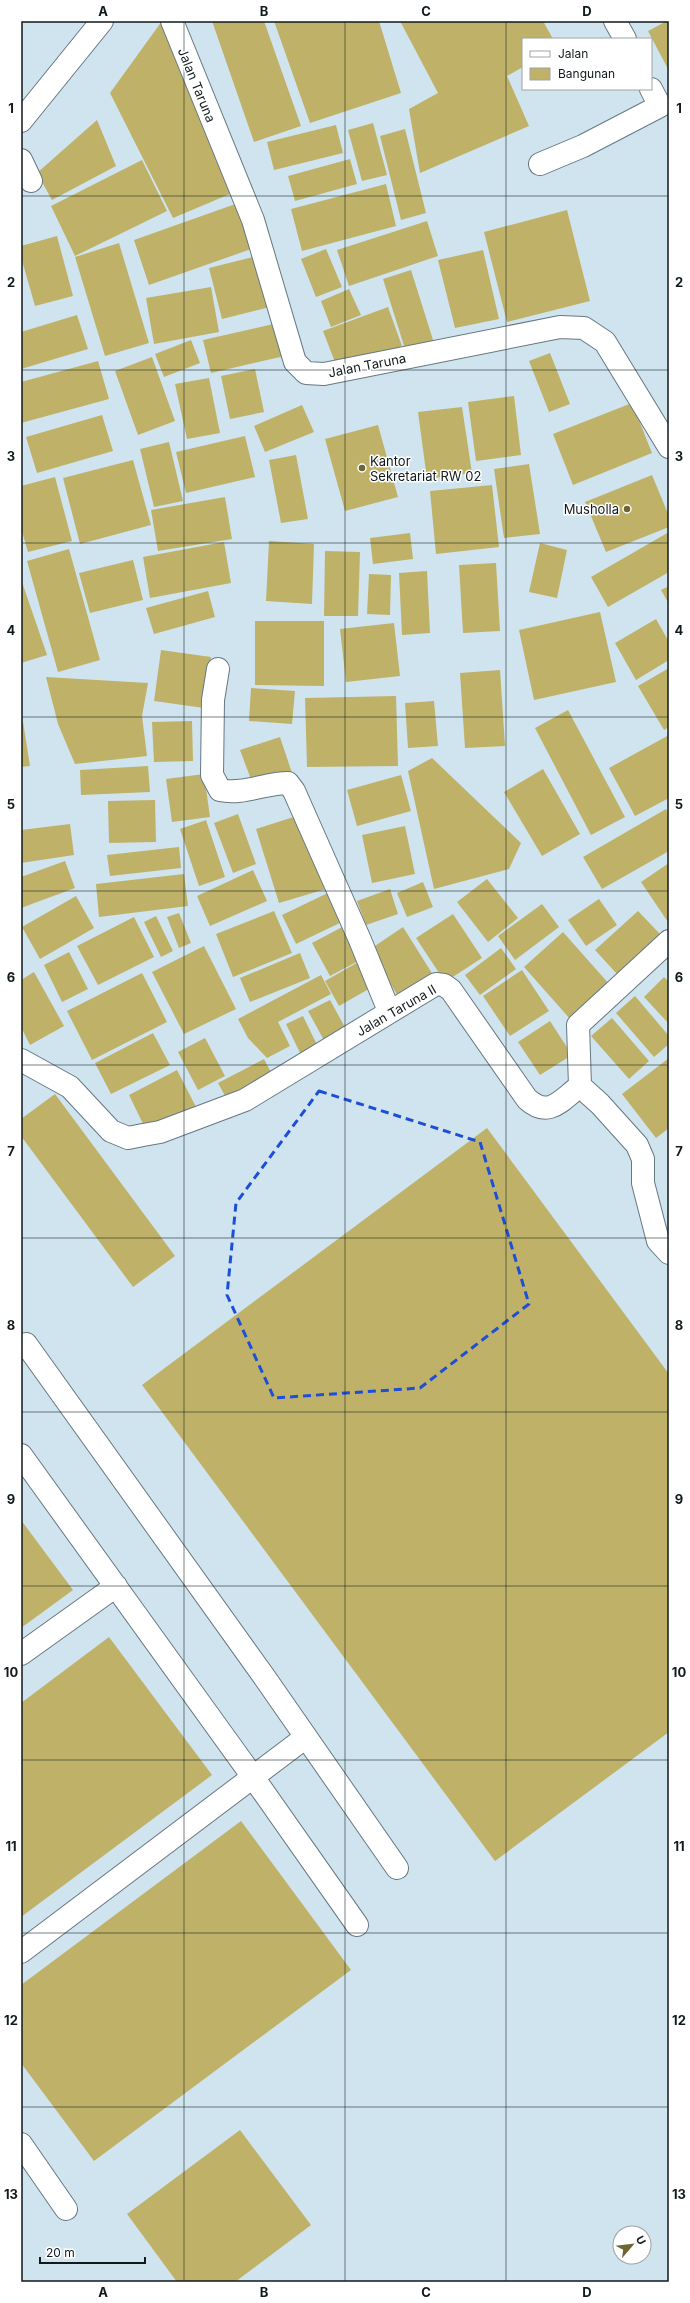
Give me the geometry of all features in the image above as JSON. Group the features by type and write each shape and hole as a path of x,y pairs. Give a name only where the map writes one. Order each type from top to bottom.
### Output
{"street":[{"path":"21,121 102,21"},
{"name":"Jalan Taruna","path":"172,21 253,220 295,362 306,373 324,374 560,327 584,328 605,342 669,447"},
{"path":"615,21 624,38"},
{"path":"540,164 583,146 660,106 652,90"},
{"path":"21,160 31,181"},
{"path":"218,669 213,700 212,775 220,790 234,793 275,783 288,783 294,791 357,932 389,1011"},
{"path":"669,941 578,1025 580,1086 600,1104 637,1145 643,1159 643,1183 658,1241 669,1253"},
{"name":"Jalan Taruna II","path":"21,1060 70,1088 111,1131 128,1138 160,1132 245,1100 360,1031 389,1011 436,984 444,985 451,990 527,1099 533,1105 540,1108 552,1107 580,1086"},
{"path":"21,1348 26,1344 306,1737 397,1868"},
{"path":"21,1455 254,1777 357,1925"},
{"path":"21,1654 116,1586"},
{"path":"21,1952 306,1737"},
{"path":"21,2144 66,2209"}],"highlighted area":[{"path":"319,1091 480,1142 529,1304 420,1388 274,1398 227,1295 236,1203"}],"building":[{"path":"162,21 237,191 173,218 110,93"},
{"path":"212,21 264,21 301,126 254,142"},
{"path":"274,21 379,21 401,93 310,123"},
{"path":"400,21 543,21 552,38 522,38 522,68 507,76 529,126 420,173 409,109 438,93"},
{"path":"669,21 669,71 652,38 648,31"},
{"path":"97,120 116,166 52,200 37,173"},
{"path":"373,123 387,175 362,181 348,130"},
{"path":"336,125 343,153 274,170 267,142"},
{"path":"405,129 426,213 401,220 380,136"},
{"path":"350,159 357,184 295,201 288,176"},
{"path":"142,160 167,211 75,256 51,206"},
{"path":"386,184 396,226 302,251 291,209"},
{"path":"241,202 257,247 149,285 134,240"},
{"path":"567,210 590,301 507,322 484,232"},
{"path":"427,221 438,256 349,286 337,250"},
{"path":"57,236 73,296 35,306 21,257 21,246"},
{"path":"119,243 149,343 105,356 75,257"},
{"path":"326,249 342,287 316,297 301,259"},
{"path":"483,250 499,319 455,328 438,260"},
{"path":"261,255 274,306 222,319 209,268"},
{"path":"411,270 434,343 406,352 383,279"},
{"path":"211,287 219,332 154,344 146,298"},
{"path":"349,289 361,315 331,327 321,301"},
{"path":"388,307 402,346 338,370 323,331"},
{"path":"77,315 88,349 21,369 21,332"},
{"path":"282,322 289,355 211,373 203,340"},
{"path":"191,340 200,363 164,377 155,354"},
{"path":"550,353 570,404 549,412 529,361"},
{"path":"152,357 175,421 138,435 115,371"},
{"path":"98,361 109,399 21,423 21,382"},
{"path":"255,369 264,412 230,419 221,376"},
{"path":"209,378 220,433 187,439 175,384"},
{"path":"514,396 521,455 476,461 468,402"},
{"path":"632,403 652,453 573,485 553,434"},
{"path":"302,405 314,432 265,452 254,426"},
{"path":"462,407 472,473 427,479 418,412"},
{"path":"102,415 113,451 37,473 26,437"},
{"name":"Kantor Sekretariat RW 02","path":"378,425 398,497 345,511 325,439"},
{"path":"245,436 255,477 186,493 176,452"},
{"path":"169,442 183,501 154,507 140,449"},
{"path":"296,455 308,519 281,523 269,460"},
{"path":"133,460 151,525 80,544 63,478"},
{"path":"529,464 540,534 504,538 494,469"},
{"name":"Musholla","path":"652,475 669,516 669,527 606,552 585,502"},
{"path":"55,477 72,541 28,552 21,528 21,486"},
{"path":"492,485 499,547 436,554 430,491"},
{"path":"225,497 232,539 158,551 151,510"},
{"path":"669,532 669,572 608,607 591,577"},
{"path":"410,533 413,559 373,564 370,538"},
{"path":"269,541 314,544 312,604 266,601"},
{"path":"224,542 231,583 150,598 143,557"},
{"path":"540,543 567,550 557,598 529,592"},
{"path":"69,549 100,660 58,672 27,561"},
{"path":"325,551 360,552 358,616 324,616"},
{"path":"133,560 143,600 90,613 79,573"},
{"path":"496,563 500,631 463,633 459,565"},
{"path":"427,571 430,633 402,635 399,573"},
{"path":"369,574 391,575 390,615 367,614"},
{"path":"21,579 47,655 21,663"},
{"path":"669,586 669,604 661,590"},
{"path":"208,591 215,617 154,634 146,608"},
{"path":"600,612 616,682 534,700 519,630"},
{"path":"656,619 669,642 669,660 636,680 615,643"},
{"path":"255,621 324,621 324,686 255,685"},
{"path":"394,623 400,676 346,682 340,629"},
{"path":"161,650 211,657 204,708 154,701"},
{"path":"669,668 669,727 664,730 638,686"},
{"path":"500,670 505,746 465,748 460,673"},
{"path":"46,677 148,683 142,716 147,756 75,764 58,724"},
{"path":"251,688 295,691 292,724 249,721"},
{"path":"396,696 398,766 307,767 305,698"},
{"path":"434,701 438,746 408,748 405,703"},
{"path":"21,709 30,766 21,767"},
{"path":"568,710 625,817 591,835 535,728"},
{"path":"192,721 193,761 154,762 152,722"},
{"path":"669,735 669,798 635,816 609,768"},
{"path":"280,737 294,779 252,782 240,750"},
{"path":"432,758 521,843 509,869 434,889 408,771"},
{"path":"148,766 150,792 81,795 80,770"},
{"path":"543,769 580,834 542,856 504,792"},
{"path":"204,774 210,817 172,822 166,779"},
{"path":"401,775 411,811 357,826 347,790"},
{"path":"155,800 156,842 109,843 108,801"},
{"path":"666,809 669,815 669,851 602,889 583,857"},
{"path":"238,814 256,864 233,873 214,823"},
{"path":"303,814 326,889 279,903 256,829"},
{"path":"206,820 225,877 199,886 180,829"},
{"path":"70,824 74,855 21,863 21,830"},
{"path":"405,826 415,874 372,883 362,835"},
{"path":"179,847 181,868 110,876 107,855"},
{"path":"65,861 75,888 21,908 21,877"},
{"path":"669,863 669,921 668,922 641,882"},
{"path":"253,870 267,901 210,926 197,896"},
{"path":"184,874 188,906 99,917 96,884"},
{"path":"487,879 518,918 488,942 457,902"},
{"path":"423,882 433,907 407,917 397,893"},
{"path":"390,889 398,914 366,925 357,901"},
{"path":"332,891 346,920 296,944 282,915"},
{"path":"76,896 94,928 40,959 22,927"},
{"path":"599,899 617,925 586,946 568,920"},
{"path":"542,904 559,927 515,960 498,936"},
{"path":"274,911 292,953 233,977 216,934"},
{"path":"638,911 660,934 617,974 595,950"},
{"path":"179,913 191,943 179,948 167,917"},
{"path":"453,914 482,958 445,982 416,938"},
{"path":"156,916 173,951 161,957 144,922"},
{"path":"134,917 154,957 98,985 77,946"},
{"path":"346,925 364,958 330,976 312,943"},
{"path":"403,927 435,978 400,999 369,950"},
{"path":"563,932 610,985 571,1020 524,967"},
{"path":"204,946 236,1009 184,1034 152,972"},
{"path":"501,948 516,969 480,995 465,975"},
{"path":"69,952 88,989 62,1002 44,965"},
{"path":"300,953 310,978 250,1002 240,978"},
{"path":"360,961 374,986 339,1006 325,981"},
{"path":"522,970 549,1011 510,1036 483,996"},
{"path":"34,972 64,1026 30,1045 21,1027 21,980"},
{"path":"142,973 167,1022 92,1060 67,1011"},
{"path":"321,975 331,994 278,1022 290,1046 267,1058 248,1038 238,1019"},
{"path":"664,977 669,982 669,1024 644,997"},
{"path":"635,996 669,1036 669,1044 654,1057 616,1013"},
{"path":"330,1000 347,1031 326,1044 308,1011"},
{"path":"303,1016 320,1051 303,1059 286,1024"},
{"path":"612,1018 649,1061 629,1079 591,1036"},
{"path":"550,1021 572,1055 540,1075 518,1042"},
{"path":"153,1033 170,1065 111,1094 95,1063"},
{"path":"205,1038 225,1076 198,1090 178,1052"},
{"path":"669,1058 669,1128 656,1138 622,1094"},
{"path":"264,1059 275,1080 229,1103 218,1083"},
{"path":"177,1070 196,1107 147,1132 129,1095"},
{"path":"55,1094 175,1256 133,1287 21,1136 21,1119"},
{"path":"487,1128 669,1374 669,1732 495,1861 142,1385"},
{"path":"21,1520 73,1590 21,1628"},
{"path":"109,1637 212,1775 21,1917 21,1703"},
{"path":"241,1821 351,1970 94,2161 21,2063 21,1985"},
{"path":"240,2130 311,2225 235,2282 177,2282 127,2214"}],"place":[{"name":"Kantor Sekretariat RW 02","path":"362,468"},
{"name":"Musholla","path":"627,509"}]}
